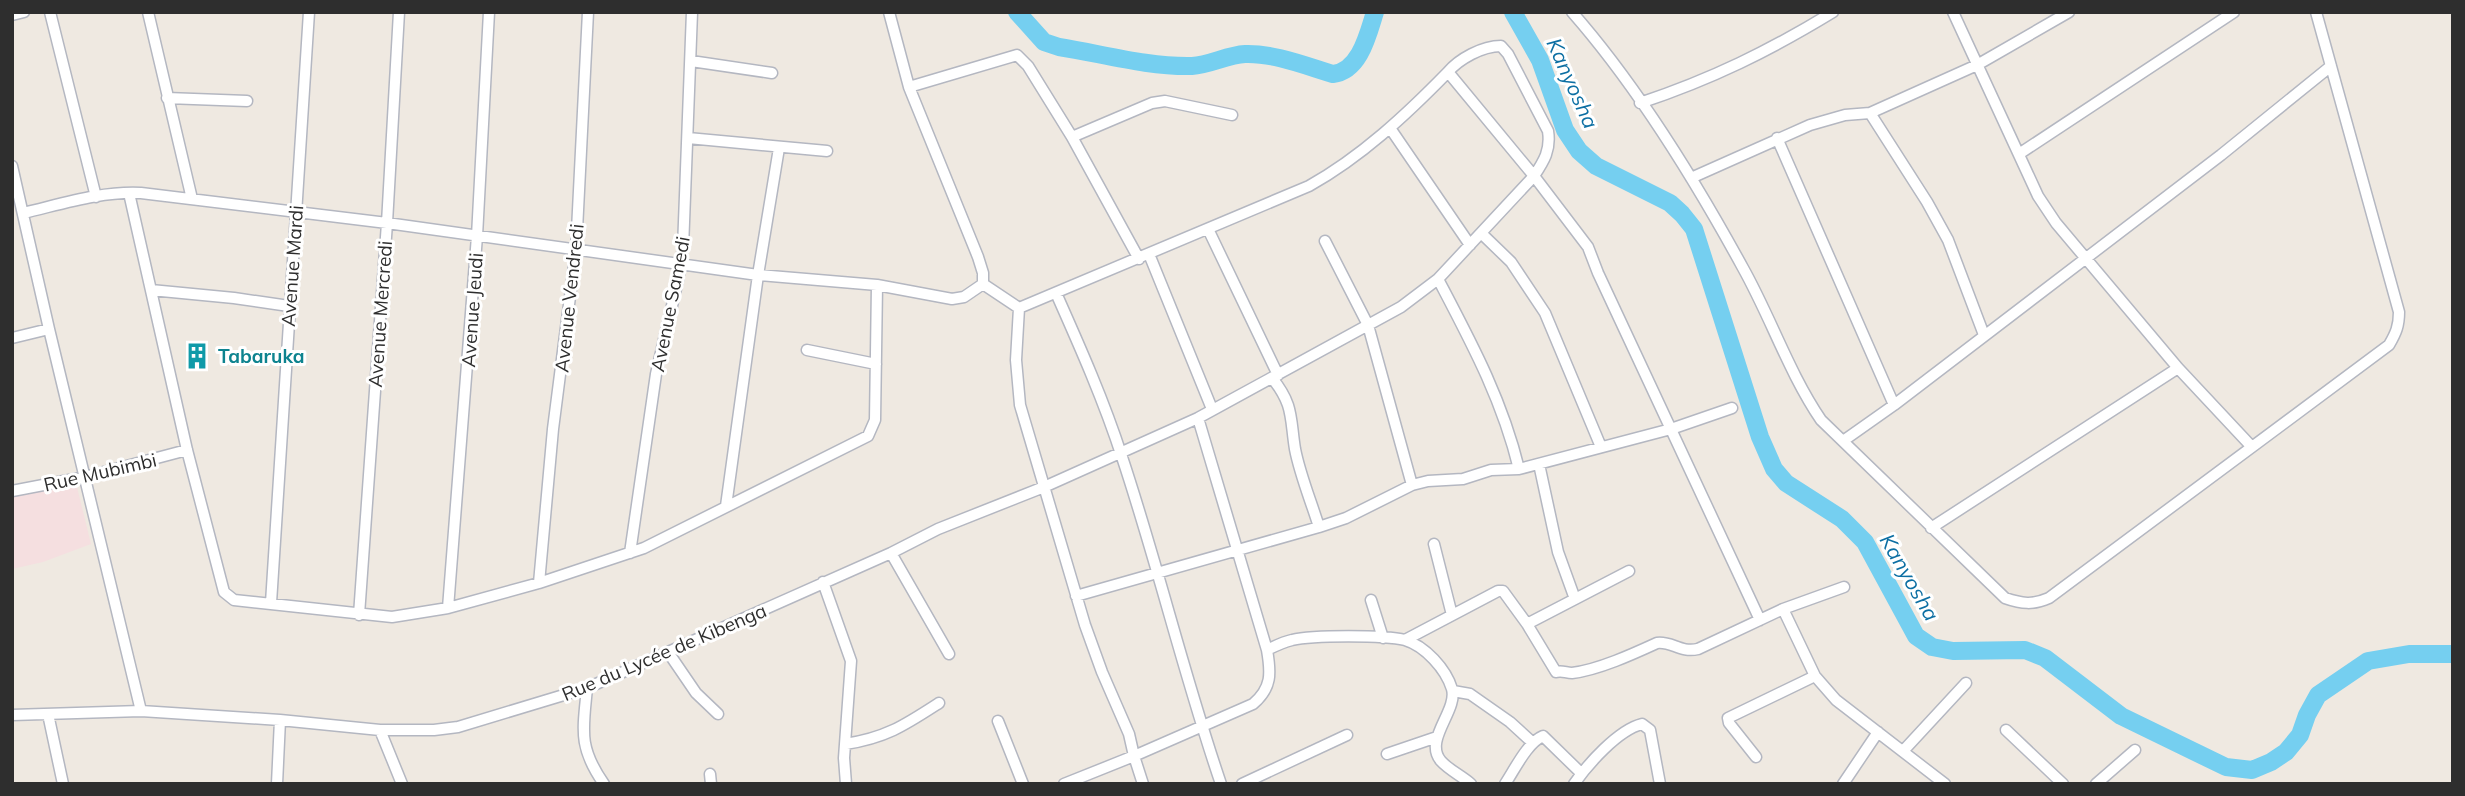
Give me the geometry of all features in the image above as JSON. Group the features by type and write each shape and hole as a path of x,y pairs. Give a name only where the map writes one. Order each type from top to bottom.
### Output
{"street":[{"path":"12,15 24,12"},
{"path":"50,12 96,197"},
{"path":"148,12 192,199"},
{"name":"Avenue Mardi","path":"271,603 309,12"},
{"name":"Avenue Mercredi","path":"359,615 399,12"},
{"name":"Avenue Jeudi","path":"448,608 477,236 489,12"},
{"name":"Avenue Vendredi","path":"539,583 576,250 589,12"},
{"name":"Avenue Samedi","path":"630,553 656,374 681,263 692,12"},
{"path":"889,12 909,87 978,257 983,284"},
{"path":"1572,12 1598,42 1691,178 1744,269 1804,395 1821,420 2005,598 2022,604 2036,604 2049,598 2389,345 2399,324 2399,312 2316,12"},
{"path":"1640,103 1693,85 1759,55 1833,12"},
{"path":"1952,12 2038,196 2085,258 2178,368 2252,446"},
{"path":"1691,178 1777,138 1822,121 1845,115 1870,113 1977,65 2069,12"},
{"path":"2019,154 2234,12"},
{"name":"Rue du Lycée de Kibenga","path":"12,715 141,711 380,730 434,730 457,727 587,688 891,553 937,529 1121,454 1198,418 1401,307 1438,279 1534,176 1548,151 1548,131 1508,54 1501,46 1487,48 1456,62 1448,72"},
{"path":"909,87 1017,55 1028,66 1144,257 1212,410"},
{"path":"691,61 772,73"},
{"path":"1843,441 2221,155 2331,66"},
{"path":"1019,308 1309,187 1332,174 1390,128 1448,72 1534,176 1588,247 1760,620"},
{"path":"167,97 247,101"},
{"path":"1072,137 1152,103 1166,101 1232,115"},
{"path":"1870,113 1948,240 1984,335"},
{"path":"1390,128 1470,244"},
{"path":"688,138 827,151"},
{"path":"1777,138 1894,405"},
{"path":"726,506 758,275 779,148"},
{"path":"12,166 141,711"},
{"path":"129,192 187,450 224,592 234,600 359,615 408,616 539,583 659,541 868,436 875,421 877,285"},
{"path":"23,213 129,192 387,223 758,275 877,285 952,299 964,297 983,284"},
{"path":"1208,229 1291,411 1296,450 1319,527"},
{"path":"1481,233 1511,262 1545,313 1601,447"},
{"path":"1325,241 1368,325 1412,485"},
{"path":"1438,279 1469,336 1509,428 1519,469"},
{"path":"983,284 1019,308"},
{"path":"151,290 289,306"},
{"path":"1056,293 1084,355 1121,454 1201,726 1222,784"},
{"path":"1019,308 1016,360 1020,405 1097,661 1129,734 1143,784"},
{"path":"12,338 49,329"},
{"path":"807,350 876,364"},
{"path":"1931,528 2178,368"},
{"path":"1076,596 1319,527 1346,518 1412,485 1428,481 1463,479 1491,470 1519,469 1671,429 1732,408"},
{"path":"1065,784 1253,704 1269,685 1271,671 1267,650 1198,418"},
{"name":"Rue Mubimbi","path":"12,491 85,477 187,450"},
{"path":"1539,464 1558,552 1575,599"},
{"path":"1434,544 1452,615"},
{"path":"891,553 949,654"},
{"path":"1527,624 1629,571"},
{"path":"823,582 851,661 845,744 846,784"},
{"path":"1405,640 1498,591 1503,591 1556,672 1560,670 1569,673 1590,669 1662,642 1683,651 1698,649 1783,609 1844,587"},
{"path":"1371,600 1383,638"},
{"path":"1783,609 1815,676 1836,700 1904,750 1938,782"},
{"path":"1267,650 1300,639 1383,638 1405,640 1422,649 1435,661 1453,691 1450,707 1437,737 1438,755 1441,761 1471,784"},
{"path":"668,652 696,693 718,714"},
{"path":"1756,757 1729,723 1728,718 1815,676"},
{"path":"1904,750 1966,683"},
{"path":"587,688 584,744 592,767 604,784"},
{"path":"1453,691 1470,694 1510,722 1532,743"},
{"path":"845,744 895,731 939,703"},
{"path":"48,714 63,784"},
{"path":"277,784 280,720"},
{"path":"998,721 1023,784"},
{"path":"1574,784 1581,773 1616,739 1642,724 1650,730 1661,784"},
{"path":"380,730 402,784"},
{"path":"2006,730 2063,784"},
{"path":"1843,784 1878,732"},
{"path":"1242,784 1347,735"},
{"path":"1506,784 1532,743 1544,736 1581,773"},
{"path":"1387,754 1437,737"},
{"path":"2096,784 2135,750"}],"shaded area":[{"path":"76,483 91,544 43,562 12,569 12,495"}],"waterway":[{"name":"Kanyosha","path":"1017,12 1044,42 1059,47 1175,66 1199,65 1238,55 1256,54 1333,74 1350,66 1356,59 1366,40 1375,12"},
{"name":"Kanyosha","path":"1513,12 1540,60 1565,130 1579,151 1596,166 1670,203 1694,229 1760,437 1774,469 1786,483 1842,519 1865,542 1916,636 1932,647 1953,651 2025,650 2045,658 2121,716 2226,767 2252,770 2286,752 2300,735 2318,695 2368,661 2409,654 2453,654"}],"place":[{"name":"Tabaruka","path":"197,356"}]}
